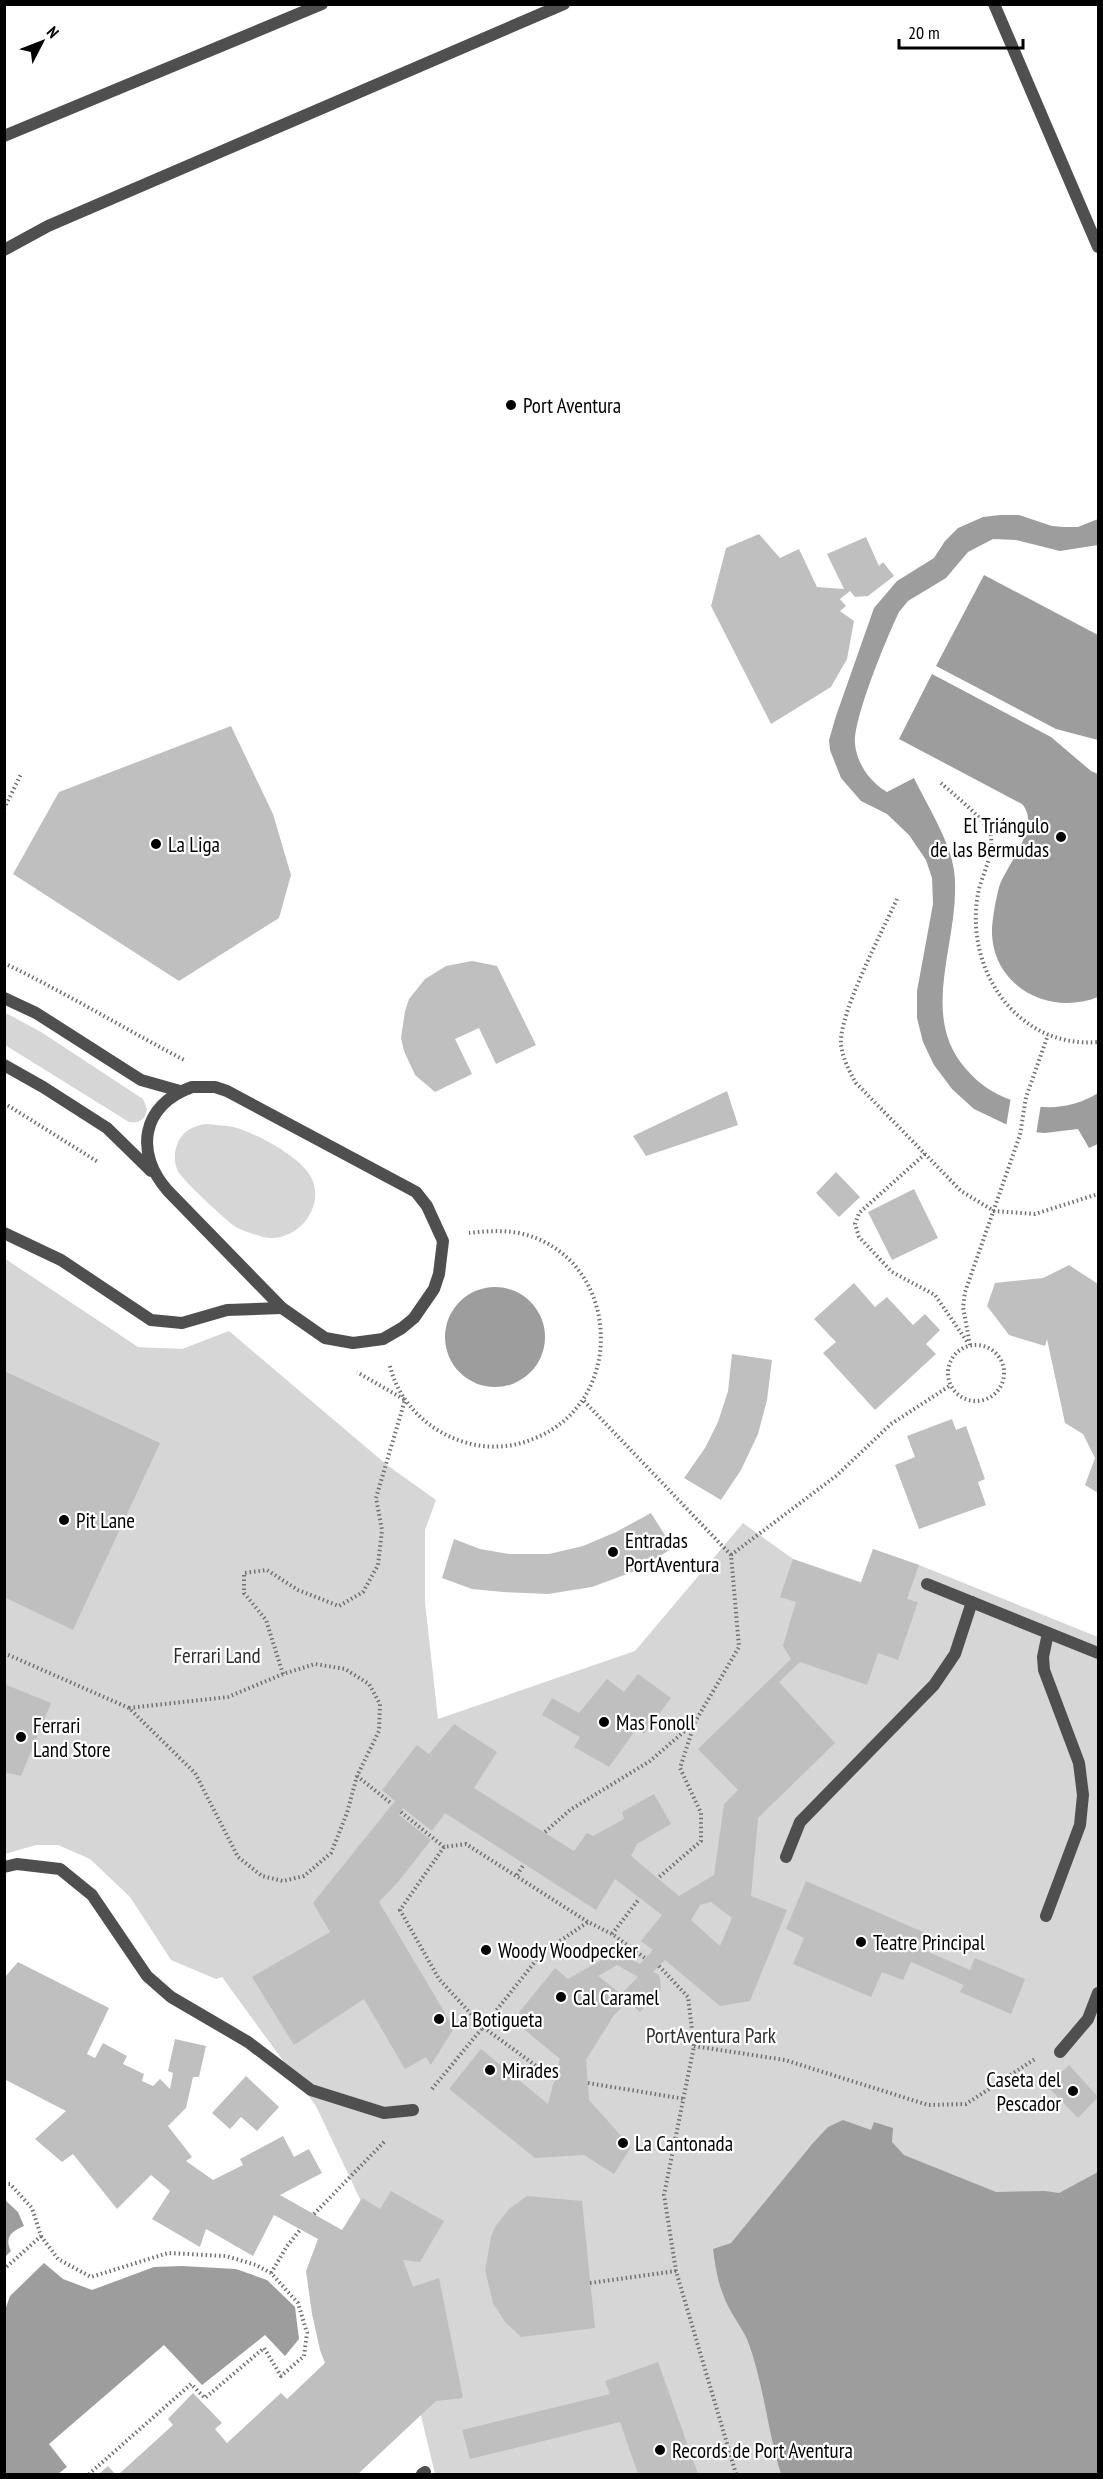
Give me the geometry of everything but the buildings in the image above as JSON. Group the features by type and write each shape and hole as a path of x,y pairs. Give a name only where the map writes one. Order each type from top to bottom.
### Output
{"lane":[{"path":"4,136 322,4"},
{"path":"4,250 48,226 564,4"},
{"path":"994,4 1098,247"},
{"path":"4,998 36,1013 141,1080 180,1091"},
{"path":"4,1065 44,1087 107,1128 153,1172 168,1191 282,1308 325,1338 353,1343 383,1339 414,1318 434,1289 439,1274 443,1241 427,1206 416,1192 227,1090 204,1086 180,1091 161,1105 149,1126 147,1150 153,1172"},
{"path":"4,1233 61,1260 151,1320 182,1323 227,1310 282,1308"},
{"path":"927,1584 1098,1653"},
{"path":"786,1857 800,1822 934,1685 955,1654 972,1602"},
{"path":"1046,1916 1080,1825 1083,1795 1079,1763 1044,1670 1043,1657 1048,1633"},
{"path":"4,1867 17,1864 60,1869 92,1895 147,1976 171,1997 248,2042 311,2090 384,2112 413,2110"},
{"path":"1060,2052 1088,2019 1098,1993"}],"path":[{"path":"4,809 21,774"},
{"path":"941,783 986,825 991,835 991,849 977,895 976,933 989,979 1013,1013 1035,1030 1075,1043 1098,1042"},
{"path":"897,899 844,1017 841,1043 846,1064 856,1083 961,1191 994,1211 1035,1214 1098,1194"},
{"path":"970,1345 963,1307 965,1292 1020,1135 1026,1097 1048,1035"},
{"path":"925,1154 859,1213 855,1224 859,1237 892,1272 935,1295 970,1345"},
{"path":"383,1339 392,1377 405,1400 422,1420 443,1435 468,1444 495,1447 520,1445 545,1435 566,1420 584,1401 595,1378 602,1352 602,1326 596,1301 583,1278 566,1258 544,1243 520,1233 494,1230 468,1233 443,1241"},
{"path":"970,1345 982,1345 994,1350 1002,1360 1004,1372 1002,1384 994,1395 983,1400 971,1400 959,1395 951,1385 948,1373 951,1361 959,1351 970,1345"},
{"path":"731,1555 836,1476 891,1424 951,1385"},
{"path":"283,1674 266,1620 244,1593 244,1573 267,1570 298,1590 339,1606 363,1592 378,1565 382,1530 376,1497 405,1400"},
{"path":"584,1401 731,1555 739,1647 695,1722 680,1768 701,1813 701,1842 658,1878"},
{"path":"4,1653 129,1708 195,1773 238,1857 262,1876 283,1881 304,1876 331,1853 347,1813 357,1776 378,1731 380,1704 369,1684 345,1669 315,1664 228,1696 129,1708"},
{"path":"545,1832 570,1810 650,1761 695,1722"},
{"path":"357,1776 392,1804"},
{"path":"401,1812 444,1847 466,1844 588,1922 612,1934 645,1958"},
{"path":"444,1847 400,1910 439,1979 483,2027 554,2079"},
{"path":"517,1875 524,1864"},
{"path":"612,1934 639,1899"},
{"path":"483,2027 542,1953 588,1922"},
{"path":"659,1966 688,1997 694,2046 664,2195 676,2271 736,2475"},
{"path":"694,2046 785,2060 928,2105 966,2104 1036,2058"},
{"path":"588,2083 685,2099"},
{"path":"4,2184 10,2184 32,2208 42,2236 58,2259 91,2277 168,2253 226,2256 271,2272 298,2303 307,2333 304,2356 281,2376 264,2348 205,2398 191,2384 89,2475"},
{"path":"271,2272 300,2230"},
{"path":"4,2269 42,2236"},
{"path":"590,2283 676,2271"}],"green space":[{"path":"4,1012 41,1032 143,1099 147,1109 144,1118 136,1122 129,1122 5,1045"},
{"path":"205,1124 233,1127 253,1134 289,1155 307,1171 315,1191 310,1214 303,1224 284,1236 272,1238 243,1231 234,1226 195,1191 178,1171 175,1152 179,1140 187,1131"},
{"name":"PortAventura Park","path":"4,1258 138,1347 182,1349 229,1331 387,1465 436,1500 425,1530 425,1602 438,1719 635,1651 743,1523 793,1559 861,1582 873,1549 919,1565 1098,1637 1098,2474 435,2474 378,2237 316,2106 222,1977 216,1979 171,1960 130,1897 90,1859 58,1845 36,1845 5,1854"}],"shaded area":[{"path":"1019,515 1052,526 1064,527 1078,527 1098,519 1098,545 1060,551 1016,540 993,539 968,552 946,578 908,601 899,612 872,678 859,716 855,744 858,759 865,772 887,792 914,778 943,835 952,859 955,895 943,999 944,1024 951,1047 966,1069 981,1084 1022,1104 1044,1107 1066,1106 1098,1093 1098,1144 1089,1148 1078,1129 1045,1133 1020,1131 974,1109 952,1089 934,1065 923,1042 917,1018 917,991 933,904 932,878 926,860 909,835 887,814 861,801 841,778 830,750 829,740 836,716 874,608 897,581 934,558 945,541 958,528 983,517"},
{"path":"984,575 1098,635 1098,740 1056,729 936,666"},
{"name":"El Triángulo de las Bermudas","path":"932,674 1051,737 1091,771 1098,774 1098,997 1079,1002 1060,1003 1042,999 1011,980 1001,966 994,948 992,928 995,907 1003,877 1026,834 1027,813 1022,804 899,739"},
{"path":"495,1287 514,1291 531,1301 541,1318 545,1337 541,1356 531,1373 514,1383 495,1387 476,1383 459,1373 449,1356 445,1337 449,1318 459,1301 476,1291"},
{"path":"843,2120 871,2130 874,2122 893,2128 892,2142 904,2155 996,2192 1059,2193 1098,2172 1098,2474 781,2474 753,2356 747,2339 721,2289 713,2249 731,2243 813,2143 828,2127"},
{"path":"5,2200 18,2212 24,2226 10,2235 8,2242 11,2251 5,2257"},
{"path":"44,2263 63,2279 92,2290 154,2267 236,2269 267,2280 295,2307 299,2339 285,2356 265,2335 202,2385 164,2345 49,2444 67,2467 58,2474 5,2474 5,2310 10,2296"}],"pier":[{"path":"1011,1097 1041,1104 1036,1135 1019,1134 1006,1127"}],"place":[{"name":"Port Aventura","path":"511,405"},
{"name":"El Triángulo de las Bermudas","path":"1061,837"},
{"name":"La Liga","path":"156,844"},
{"name":"Pit Lane","path":"64,1520"},
{"name":"Entradas PortAventura","path":"613,1552"},
{"name":"Mas Fonoll","path":"604,1722"},
{"name":"Ferrari Land Store","path":"21,1737"},
{"name":"Teatre Principal","path":"861,1942"},
{"name":"Woody Woodpecker","path":"486,1950"},
{"name":"Cal Caramel","path":"561,1997"},
{"name":"La Botigueta","path":"439,2019"},
{"name":"Mirades","path":"490,2070"},
{"name":"Caseta del Pescador","path":"1073,2091"},
{"name":"La Cantonada","path":"623,2143"},
{"name":"Records de Port Aventura","path":"660,2450"}],"park label":[{"name":"Ferrari Land","path":"217,1655"}]}
